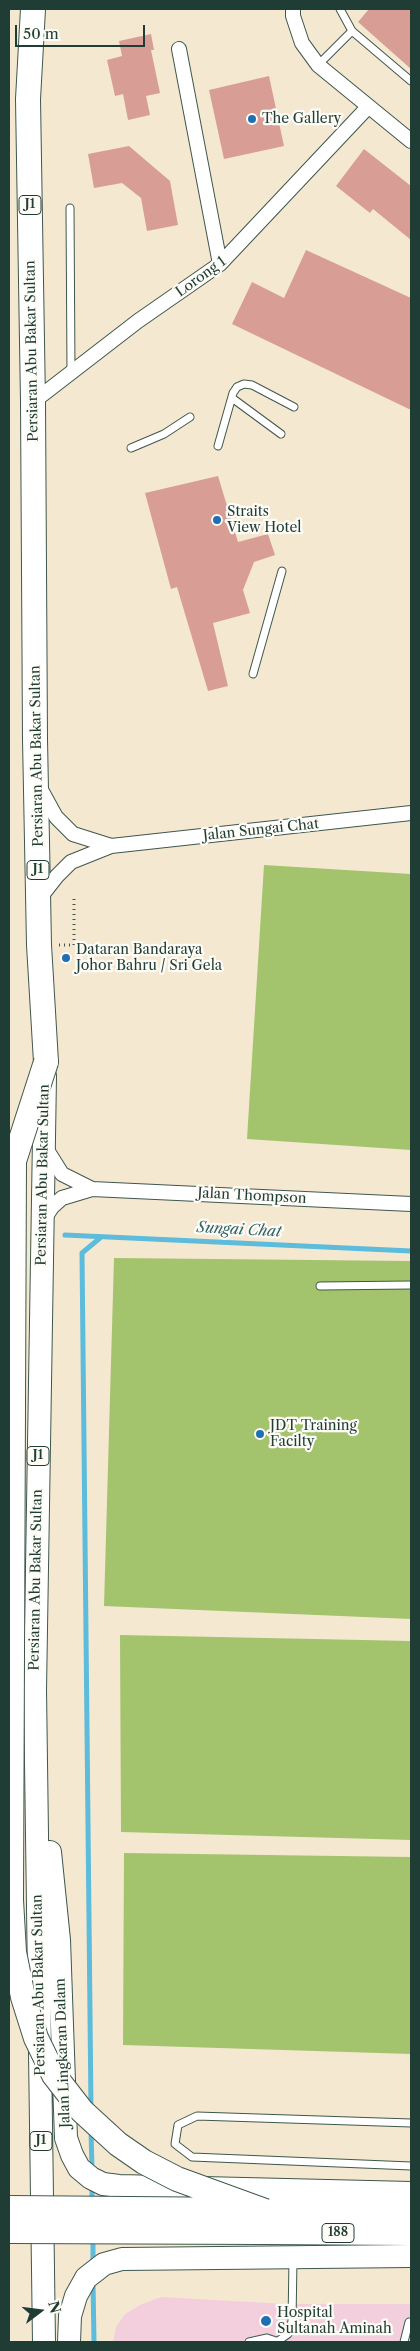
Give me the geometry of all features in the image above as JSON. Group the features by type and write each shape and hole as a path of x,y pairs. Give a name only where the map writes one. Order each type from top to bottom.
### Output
{"highway":[{"name":"Persiaran Abu Bakar Sultan","path":"33,9 28,99 34,402 36,781 38,901 46,1062"},
{"path":"46,1062 14,1161 11,1880 14,1952 23,1997 36,2038 54,2075 82,2111 118,2144 144,2162 265,2221"},
{"path":"9,2208 265,2221"},
{"name":"188","path":"265,2221 325,2209 411,2211"},
{"path":"9,2231 265,2221"},
{"name":"188","path":"265,2221 411,2233"}],"main road":[{"name":"Persiaran Abu Bakar Sultan","path":"44,2342 35,1690 46,1062"},
{"name":"Jalan Lingkaran Dalam","path":"35,1690 59,1940 64,2119 66,2138 79,2168 91,2178 103,2184 119,2186 411,2192"},
{"path":"69,2342 70,2316 76,2296 86,2278 104,2264 122,2260 411,2256"}],"street":[{"path":"293,9 293,16 302,43 318,65 411,141"},
{"path":"179,49 220,264"},
{"name":"Lorong 1","path":"34,402 138,321 220,264 368,107"},
{"name":"Jalan Sungai Chat","path":"36,781 56,816 73,834 111,846"},
{"name":"Jalan Sungai Chat","path":"38,901 56,876 71,862 111,846 411,813"},
{"name":"Jalan Thompson","path":"44,1142 54,1163 62,1174 92,1189"},
{"name":"Jalan Thompson","path":"42,1222 52,1207 62,1198 92,1189 411,1204"}],"lane":[{"path":"340,9 352,32 411,81"},
{"path":"318,65 352,32"},
{"path":"70,208 71,373"},
{"path":"218,446 237,387 244,384 252,385 294,407"},
{"path":"232,398 281,434"},
{"path":"131,448 164,434 190,417"},
{"path":"253,674 282,571"},
{"path":"320,1286 411,1285"},
{"path":"411,2123 197,2116 178,2125 175,2144 192,2157 411,2166"},
{"path":"249,2342 266,2338 278,2342 288,2334 292,2321 293,2257"},
{"path":"404,2342 409,2322"}],"path":[{"path":"74,899 74,944"}],"shaded area":[{"name":"Hospital Sultanah Aminah","path":"161,2297 286,2304 411,2304 411,2342 113,2342 116,2327 125,2314 142,2304"}],"green space":[{"path":"264,865 411,874 411,1150 247,1139"},
{"name":"JDT Training Facilty","path":"114,1258 411,1261 411,1619 104,1606"},
{"path":"120,1635 411,1641 411,1840 121,1832"},
{"path":"124,1853 411,1857 411,2054 123,2045"}],"building":[{"path":"369,9 411,9 411,69 358,22"},
{"path":"151,34 154,50 151,50 160,93 146,96 150,115 128,120 123,94 115,96 107,60 122,56 119,41"},
{"path":"269,76 284,146 224,159 209,90"},
{"path":"129,146 170,181 178,225 147,231 141,198 122,183 94,188 88,154"},
{"path":"364,149 411,186 411,240 373,209 370,213 336,186"},
{"path":"306,250 411,298 411,410 232,324 252,282 284,298"},
{"path":"218,476 238,542 268,534 275,555 254,562 243,590 250,613 213,623 228,686 208,691 177,587 171,589 145,493"}],"waterway":[{"name":"Sungai Chat","path":"65,1235 411,1251"},
{"path":"91,2109 82,1253 100,1238"},
{"path":"91,2130 92,2169"},
{"path":"92,2185 92,2204"},
{"path":"93,2237 93,2264"},
{"path":"93,2282 94,2342"}],"place":[{"name":"The Gallery","path":"252,119"},
{"name":"Straits View Hotel","path":"217,520"},
{"name":"Dataran Bandaraya Johor Bahru / Sri Gela","path":"66,958"},
{"name":"JDT Training Facilty","path":"260,1434"},
{"name":"Hospital Sultanah Aminah","path":"266,2321"}]}
